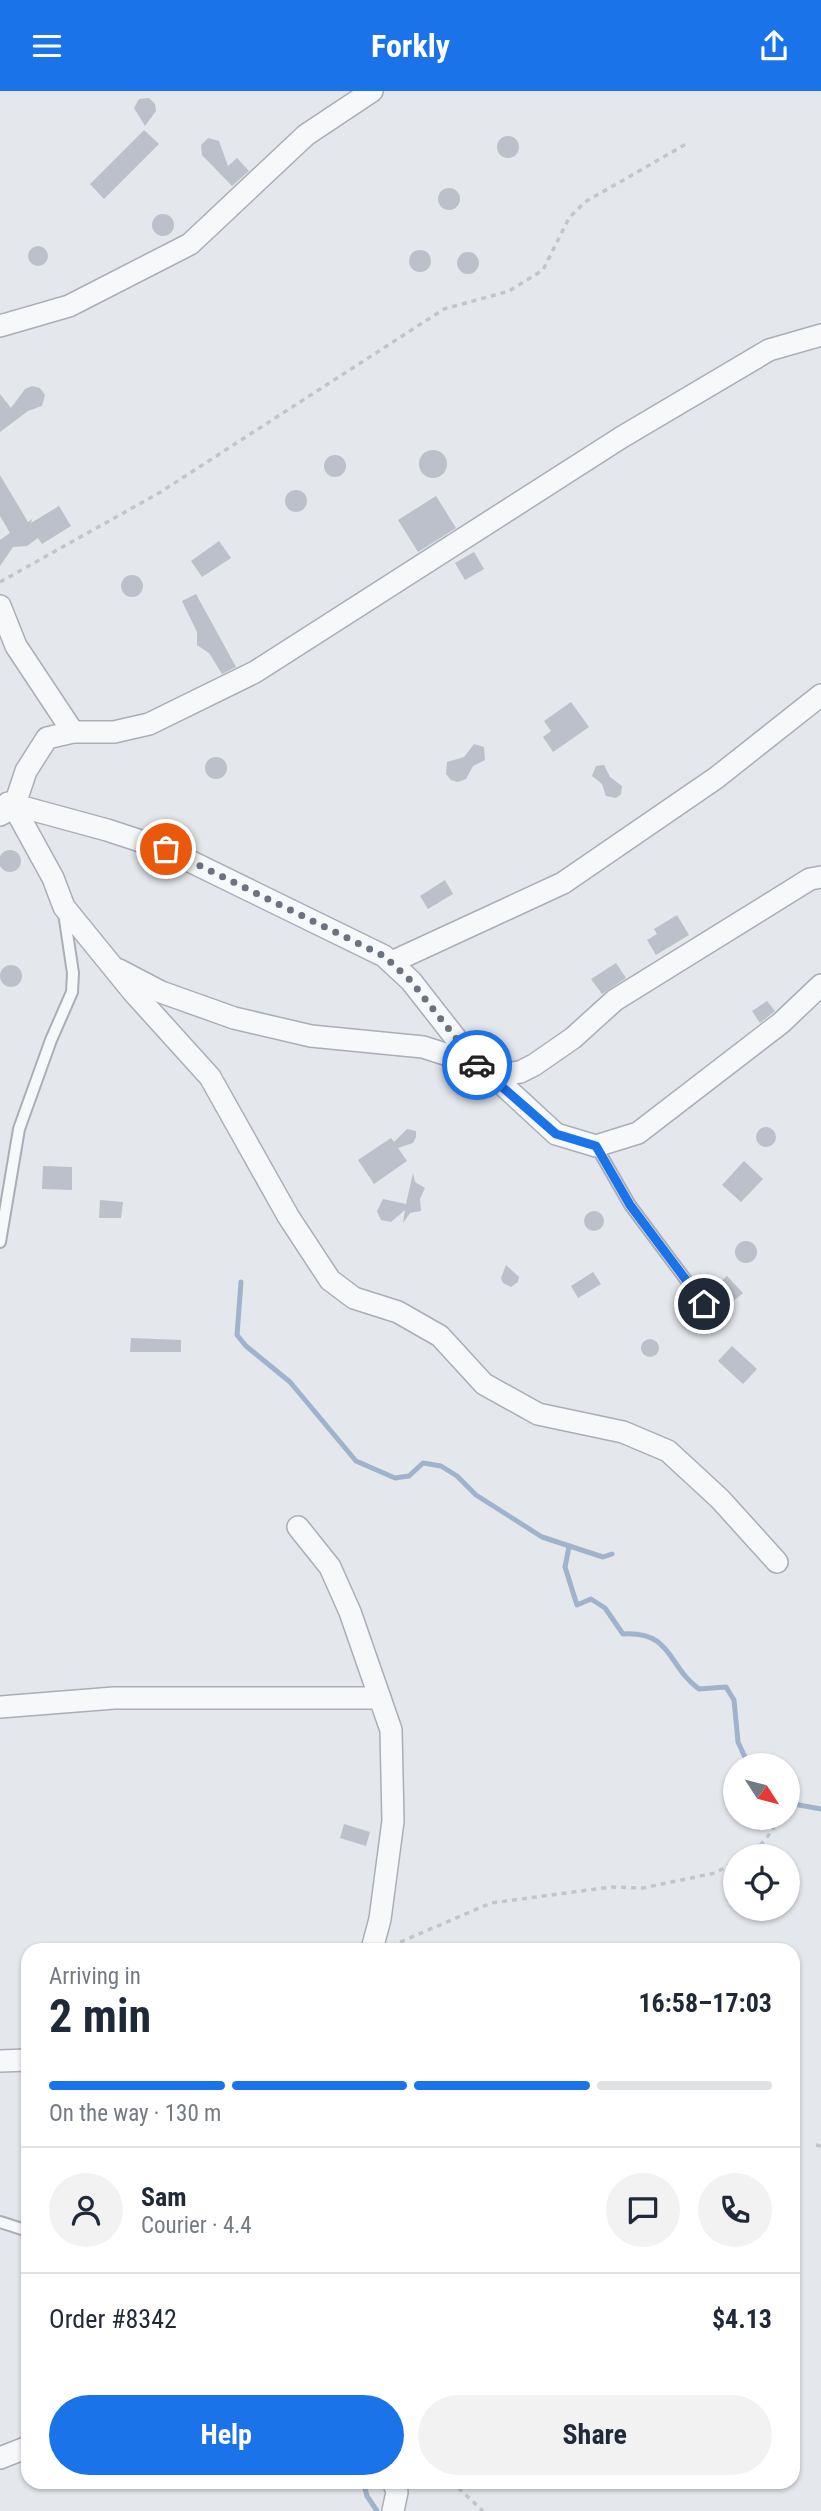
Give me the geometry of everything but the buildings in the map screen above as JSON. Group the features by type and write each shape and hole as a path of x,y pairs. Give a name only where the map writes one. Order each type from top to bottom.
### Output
{"street":[{"path":"0,326 69,306 190,244 306,135 372,91"},
{"path":"5,807 47,738 73,732 114,732 149,724 255,672 622,437 769,349 821,335"},
{"path":"0,606 16,646 73,732"},
{"path":"392,962 564,883 716,778 821,695"},
{"path":"5,807 107,829 166,849 357,941 392,962 483,1069 556,1134 596,1146 638,1133 781,1023 821,985"},
{"path":"5,807 53,878 64,907 210,1077 288,1216 330,1280 354,1298 398,1312 440,1336 484,1384 538,1414 623,1432 668,1451 720,1499 777,1562"},
{"path":"113,967 161,992 234,1018 311,1036 423,1047 483,1069 520,1072 553,1054 615,1000 810,879 821,877"},
{"path":"298,1527 330,1567 350,1612 391,1730 393,1821 380,1919 374,1943"},
{"path":"0,1707 114,1698 380,1698"},
{"path":"0,2061 21,2060"},
{"path":"0,2458 21,2450"},
{"path":"393,2511 396,2489"}],"lane":[{"path":"0,1243 19,1129 51,1040 72,992 73,973 64,907"},
{"path":"596,1146 630,1205 704,1304"},
{"path":"0,2222 21,2229"}],"path":[{"path":"0,582 159,493 444,309 509,291 543,270 569,218 585,201 686,144"},
{"path":"397,1943 491,1903 611,1887 643,1888 715,1873 723,1869"},
{"path":"460,2489 483,2511"}],"waterway":[{"path":"241,1282 237,1335 246,1346 290,1382 356,1461 395,1478 409,1476 423,1463 441,1466 457,1476 476,1495 542,1537 603,1557 612,1554"},
{"path":"569,1547 565,1567 577,1605 591,1599 605,1608 623,1634 651,1638 661,1644 699,1689 726,1687 734,1700 738,1742 743,1753"},
{"path":"800,1805 821,1809"},
{"path":"365,2489 377,2511"}],"way so far":[{"path":"166,849 384,956 411,981 477,1065"}],"route":[{"path":"477,1065 491,1074 556,1134 596,1146 630,1205 704,1304"}]}
